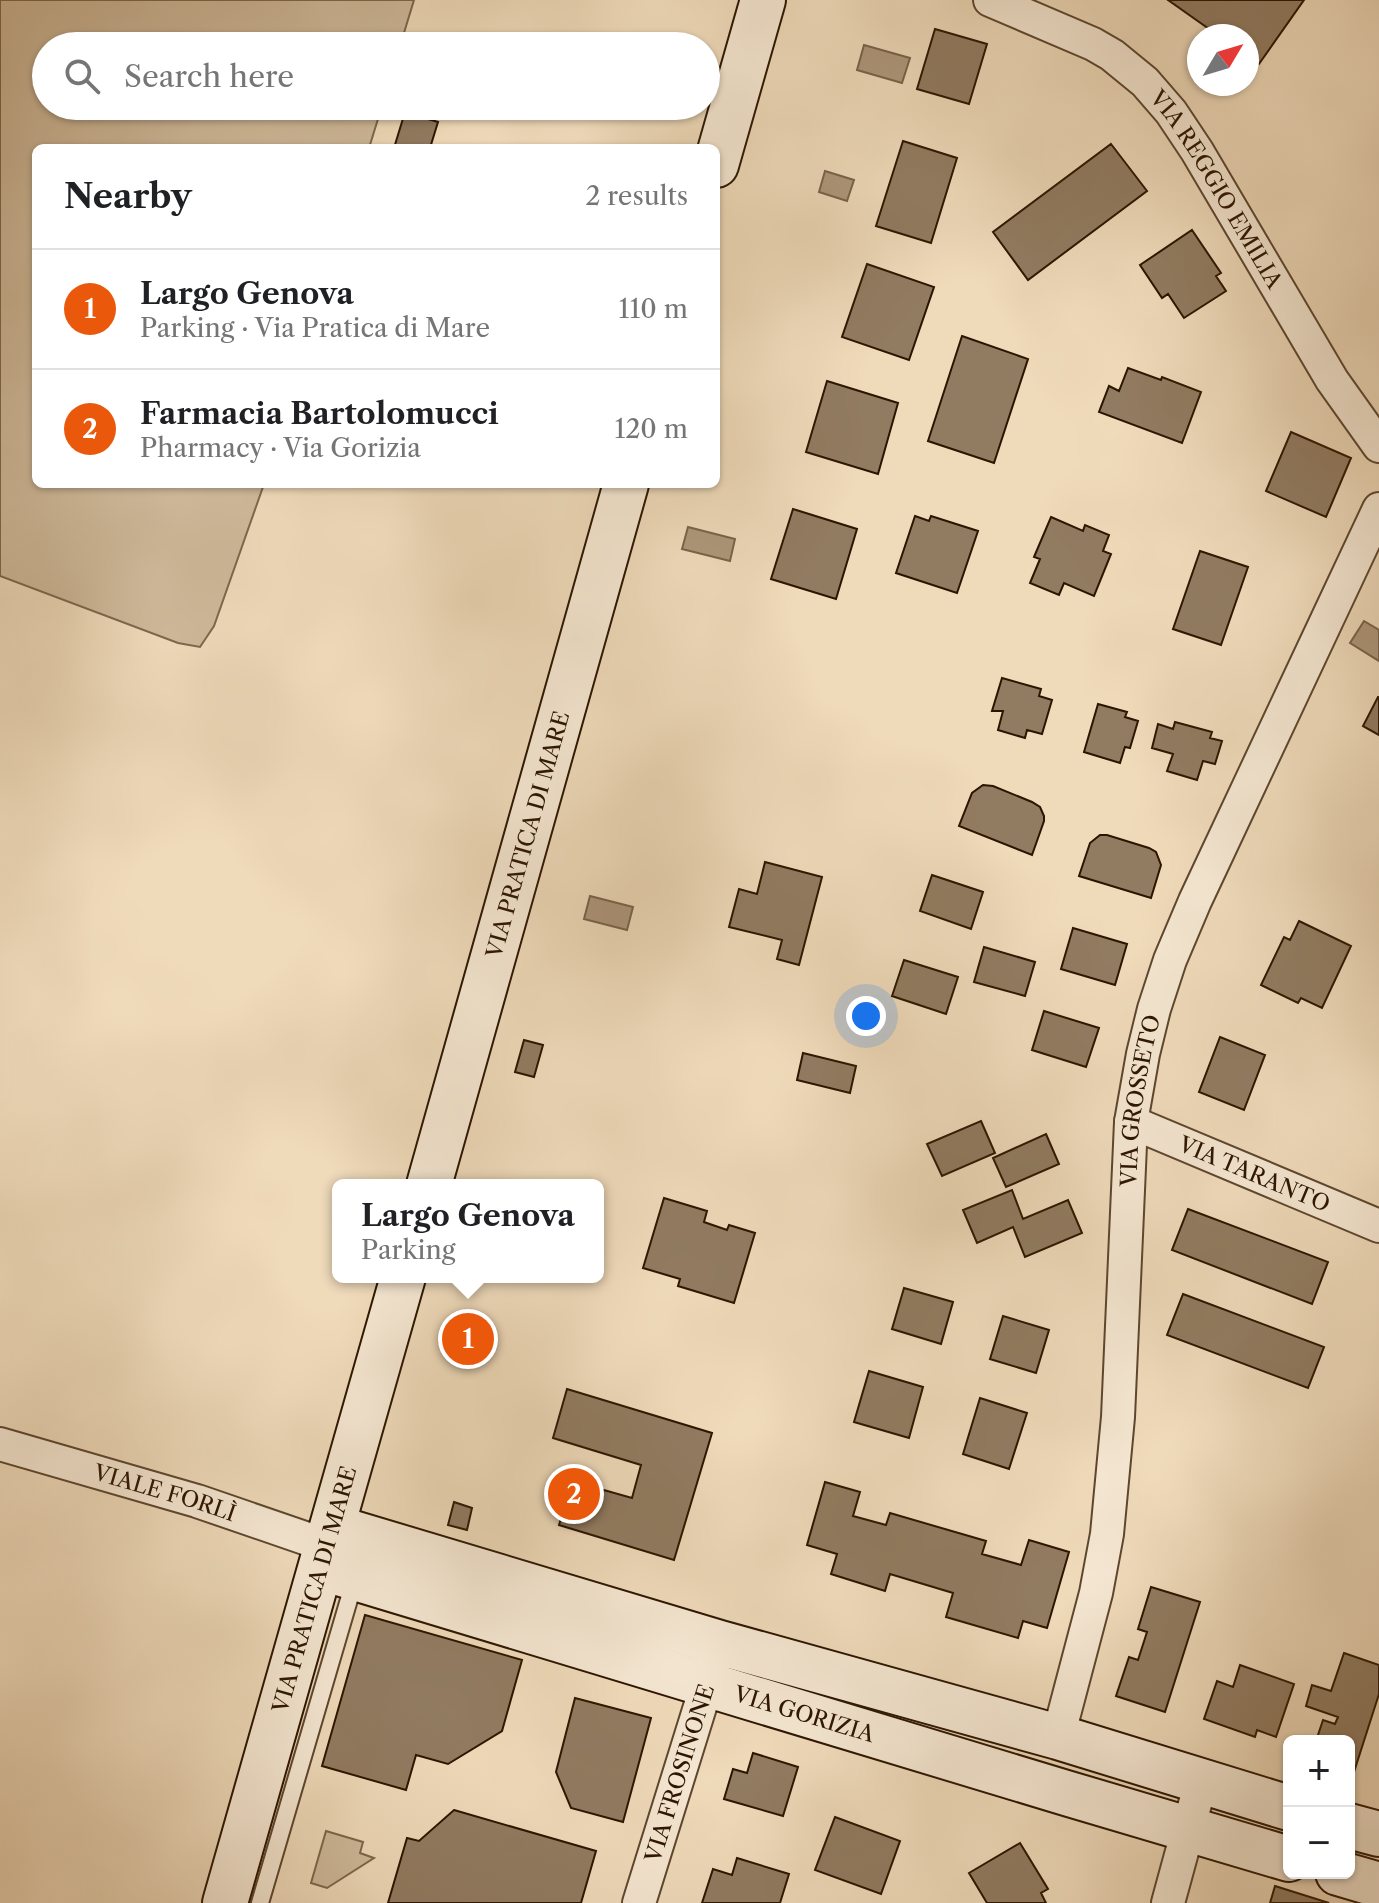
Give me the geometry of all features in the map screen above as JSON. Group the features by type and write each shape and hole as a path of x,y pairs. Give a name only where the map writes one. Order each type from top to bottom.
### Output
{"street":[{"path":"720,151 763,0"},
{"name":"VIA REGGIO EMILIA","path":"990,0 1071,33 1112,55 1159,97 1197,151 1337,388 1379,446"},
{"name":"VIA PRATICA DI MARE","path":"431,1179 625,488"},
{"name":"VIA GROSSETO","path":"1058,1737 1096,1593 1107,1534 1118,1417 1131,1122 1148,1030 1170,960 1195,901 1379,509"},
{"name":"VIA TARANTO","path":"1131,1122 1379,1226"},
{"name":"VIA PRATICA DI MARE","path":"225,1903 334,1555 402,1283"},
{"name":"VIALE FORLÌ","path":"0,1444 197,1501 334,1555"},
{"name":"VIA GORIZIA","path":"334,1555 720,1643 1058,1737 1286,1807"},
{"name":"VIA GORIZIA","path":"334,1555 707,1685 1283,1857"},
{"name":"VIA FROSINONE","path":"639,1903 720,1643"},
{"path":"1168,1903 1201,1782"},
{"path":"1355,1828 1379,1834"},
{"path":"1355,1878 1379,1885"}],"lane":[{"path":"260,1903 334,1555"}],"shaded area":[{"path":"0,0 414,0 404,32 32,32 32,120 378,120 370,144 32,144 32,488 263,488 214,626 200,647 178,643 0,576"},
{"path":"864,45 910,58 902,83 857,70"},
{"path":"825,171 854,180 847,201 819,192"},
{"path":"688,527 735,539 730,561 682,549"},
{"path":"1364,621 1379,630 1379,661 1350,643"},
{"path":"590,896 633,907 627,930 584,919"},
{"path":"326,1831 363,1842 360,1853 374,1858 327,1888 311,1883"}],"building":[{"path":"1168,0 1304,0 1259,64 1259,24 1202,24"},
{"path":"935,29 987,44 969,104 917,89"},
{"path":"403,120 438,122 431,144 395,144"},
{"path":"903,141 957,158 931,243 876,226"},
{"path":"1111,144 1147,191 1028,280 993,232"},
{"path":"1192,230 1221,273 1216,276 1226,291 1184,318 1168,294 1162,298 1140,265"},
{"path":"867,264 934,287 909,360 842,337"},
{"path":"962,336 1028,359 994,463 928,441"},
{"path":"1128,368 1201,392 1182,443 1099,412 1109,386 1119,391"},
{"path":"827,381 898,403 878,474 806,452"},
{"path":"1291,432 1351,458 1326,517 1266,491"},
{"path":"793,509 857,529 836,599 771,579"},
{"path":"915,516 929,521 931,516 978,531 957,593 896,573"},
{"path":"1051,517 1083,531 1085,525 1109,535 1103,551 1111,554 1094,596 1064,583 1059,595 1030,583 1040,559 1034,557"},
{"path":"1200,551 1248,567 1221,645 1173,629"},
{"path":"1002,678 1041,689 1039,696 1052,700 1042,734 1027,730 1025,738 998,730 1003,711 992,711"},
{"path":"1379,697 1379,735 1363,726"},
{"path":"1098,704 1127,712 1125,717 1138,721 1130,748 1125,747 1120,763 1084,752"},
{"path":"1175,722 1212,732 1210,738 1222,741 1215,764 1203,761 1197,780 1167,771 1173,754 1152,748 1158,724 1173,729"},
{"path":"983,785 993,786 1040,807 1044,821 1032,855 959,826 972,793"},
{"path":"1100,835 1156,852 1161,865 1151,898 1079,876 1090,843"},
{"path":"765,862 822,877 799,965 777,959 782,940 729,927 739,889 757,894"},
{"path":"932,875 983,892 971,929 920,911"},
{"path":"1299,921 1351,946 1322,1008 1301,998 1298,1003 1261,985 1284,937 1290,940"},
{"path":"1073,928 1127,944 1115,985 1061,969"},
{"path":"984,947 1035,962 1025,996 974,982"},
{"path":"904,960 958,977 946,1014 892,996"},
{"path":"1044,1011 1099,1028 1086,1067 1032,1050"},
{"path":"1220,1037 1265,1055 1244,1110 1199,1092"},
{"path":"524,1040 543,1045 534,1077 515,1072"},
{"path":"803,1053 856,1066 850,1093 797,1080"},
{"path":"981,1121 995,1153 942,1176 927,1144"},
{"path":"1046,1134 1059,1164 1006,1187 993,1158"},
{"path":"1012,1190 1023,1219 1068,1200 1082,1233 1025,1257 1013,1227 977,1243 963,1210"},
{"path":"664,1198 707,1211 704,1222 727,1230 729,1225 755,1233 734,1303 678,1286 680,1279 643,1268"},
{"path":"1188,1209 1328,1262 1312,1304 1172,1250"},
{"path":"904,1288 953,1302 941,1344 892,1329"},
{"path":"1183,1294 1324,1347 1308,1388 1167,1335"},
{"path":"1003,1316 1049,1330 1036,1373 990,1359"},
{"path":"869,1371 923,1387 909,1438 854,1422"},
{"path":"567,1389 712,1433 674,1560 559,1525 572,1481 632,1498 641,1465 553,1438"},
{"path":"980,1398 1027,1413 1009,1469 963,1454"},
{"path":"825,1482 860,1492 853,1516 886,1525 890,1513 986,1541 982,1554 1021,1565 1029,1540 1069,1552 1047,1628 1023,1621 1018,1638 946,1617 953,1593 890,1574 885,1591 831,1574 837,1554 807,1545"},
{"path":"454,1502 472,1508 467,1530 448,1525"},
{"path":"1151,1587 1200,1602 1165,1712 1116,1696 1129,1657 1138,1660 1147,1632 1138,1629"},
{"path":"365,1615 522,1660 502,1731 448,1764 416,1755 406,1790 322,1766"},
{"path":"1344,1653 1379,1665 1379,1694 1355,1769 1355,1735 1318,1735 1323,1720 1335,1724 1338,1717 1306,1706 1312,1685 1331,1691"},
{"path":"1240,1665 1294,1684 1276,1737 1257,1730 1255,1737 1204,1719 1217,1681 1233,1687"},
{"path":"575,1698 651,1718 623,1822 571,1808 556,1772"},
{"path":"753,1753 798,1767 783,1816 724,1799 733,1769 747,1773"},
{"path":"454,1810 596,1851 581,1903 388,1903 407,1838 419,1841"},
{"path":"835,1817 900,1841 881,1894 815,1870"},
{"path":"1020,1843 1048,1889 1041,1893 1046,1903 987,1903 969,1873"},
{"path":"737,1858 789,1874 780,1903 702,1903 713,1869 732,1875"},
{"path":"1275,1886 1329,1903 1270,1903"}],"place":[{"name":"Largo Genova","path":"468,1339"},
{"name":"Farmacia Bartolomucci","path":"574,1494"}]}
